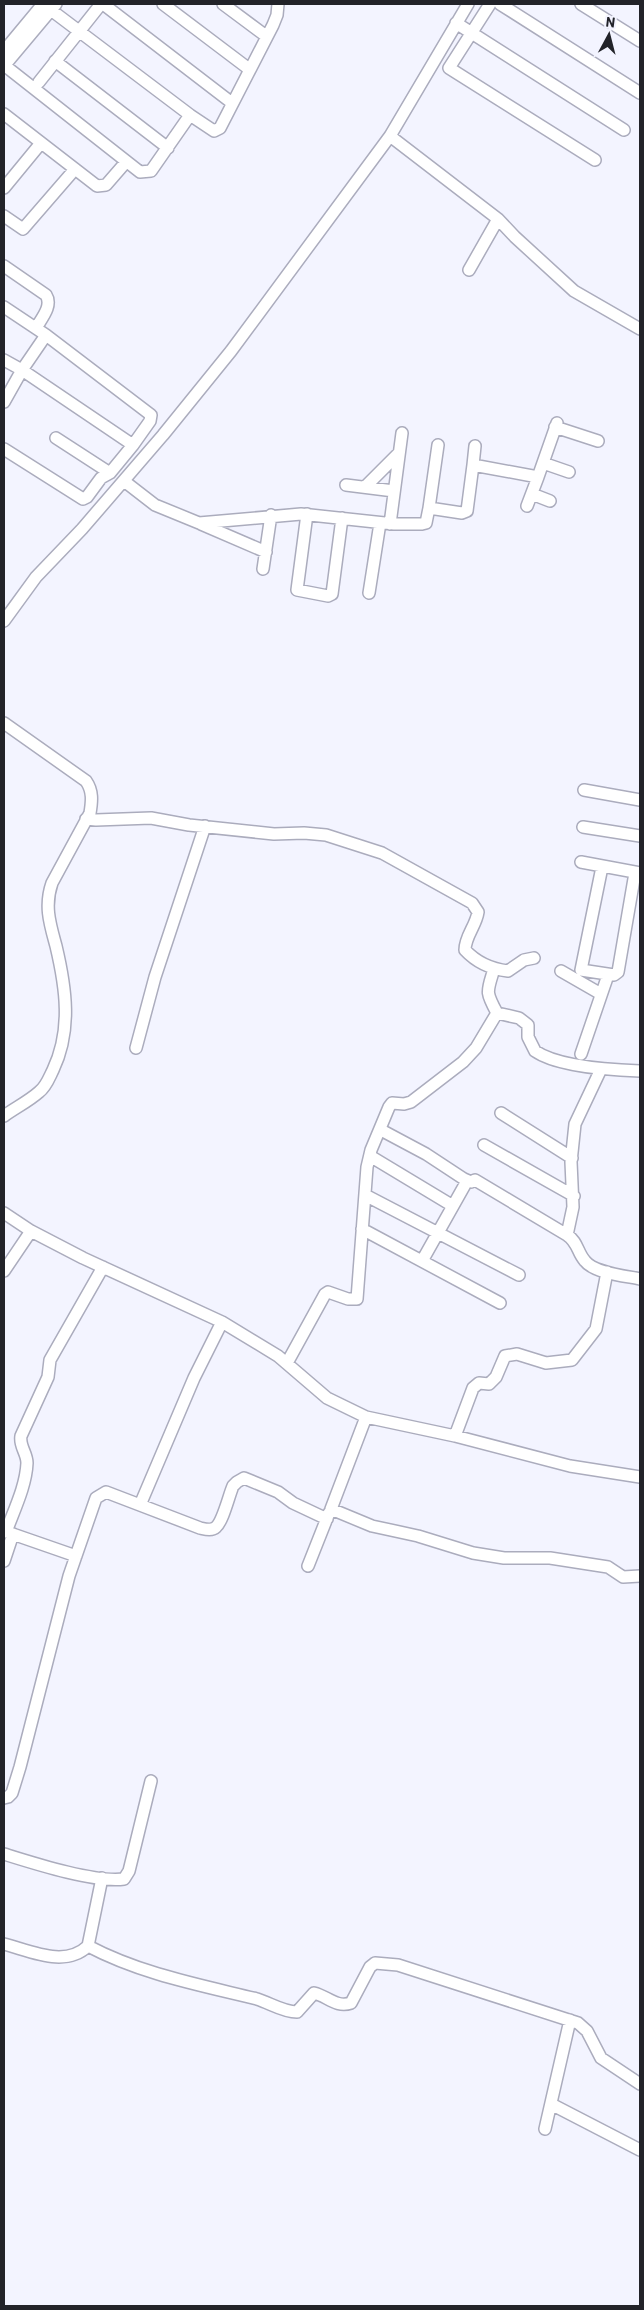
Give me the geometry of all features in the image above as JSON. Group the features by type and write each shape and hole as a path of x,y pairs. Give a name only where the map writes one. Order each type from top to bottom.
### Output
{"street":[{"path":"39,82 102,4 232,103"},
{"path":"163,4 249,69"},
{"path":"223,4 266,36"},
{"path":"50,6 78,32 211,130 217,131 277,16 278,4"},
{"path":"4,621 36,577 124,481 231,351 390,136 468,4"},
{"path":"490,4 449,68 595,160"},
{"path":"500,4 640,93"},
{"path":"582,4 640,41"},
{"path":"4,51 50,6"},
{"path":"50,6 4,65 126,162 140,172 151,171 190,115"},
{"path":"456,23 624,130"},
{"path":"55,61 168,148"},
{"path":"4,114 101,187 106,186 126,162"},
{"path":"390,136 498,219 515,237 574,290 640,329"},
{"path":"4,188 41,143"},
{"path":"4,216 23,230 76,169"},
{"path":"469,270 498,219"},
{"path":"4,266 46,295 48,305 36,328"},
{"path":"4,307 46,335 151,415 150,421 133,445 110,473 101,478 87,497 80,498 17,455 4,449"},
{"path":"4,402 22,370 46,335"},
{"path":"4,360 22,370 133,445"},
{"path":"528,506 556,425 598,440"},
{"path":"368,593 394,491 402,433"},
{"path":"56,438 110,473"},
{"path":"200,524 271,515 307,514 385,523 426,523 438,445"},
{"path":"429,508 462,513 467,511 475,446"},
{"path":"365,487 399,453"},
{"path":"543,462 570,472"},
{"path":"473,465 538,477"},
{"path":"124,481 155,505 266,552"},
{"path":"346,485 394,491"},
{"path":"532,494 550,501"},
{"path":"307,514 297,590 328,596 332,594 342,518"},
{"path":"263,569 271,515"},
{"path":"4,723 86,781 90,787 92,800 90,812 52,883 48,895 48,918 63,981 66,1015 58,1059 46,1084 39,1092 4,1116"},
{"path":"584,790 640,800"},
{"path":"86,819 151,818 274,834 315,833 340,838 382,853 472,903 478,912 477,921 465,944 464,950 470,956 494,969 512,970 524,960 534,958"},
{"path":"136,1048 155,977 206,826"},
{"path":"583,827 640,836"},
{"path":"561,971 580,975 614,975 618,972 638,873 581,862"},
{"path":"580,975 602,867"},
{"path":"494,969 487,992 498,1013 528,1025 528,1037 531,1046 538,1054 602,1069 640,1071"},
{"path":"580,975 601,994"},
{"path":"581,1054 608,975"},
{"path":"287,1363 325,1294 328,1292 357,1299 370,1156 390,1104 411,1102 463,1062 476,1048 498,1013"},
{"path":"567,1236 574,1196 572,1158 575,1124 602,1069"},
{"path":"501,1113 572,1158"},
{"path":"381,1130 426,1154 467,1181 475,1180 574,1240 586,1262 607,1272 640,1279"},
{"path":"484,1145 574,1196"},
{"path":"370,1156 453,1206"},
{"path":"422,1261 467,1181"},
{"path":"365,1195 519,1274"},
{"path":"4,1213 31,1231 222,1322 287,1363 327,1398 366,1417 455,1436 570,1466 640,1477"},
{"path":"362,1229 500,1303"},
{"path":"4,1271 31,1231"},
{"path":"4,1562 8,1533 26,1472 27,1457 21,1446 21,1436 48,1377 50,1360 103,1266"},
{"path":"455,1436 473,1388 479,1383 489,1384 496,1377 505,1356 517,1354 546,1363 572,1360 596,1329 607,1272"},
{"path":"140,1505 194,1378 222,1322"},
{"path":"308,1566 366,1417"},
{"path":"4,1798 12,1793 69,1576 95,1502 102,1493 106,1492 200,1528 210,1530 216,1527 220,1521 233,1486 244,1478 278,1492 298,1506 418,1536 473,1553 504,1558 550,1558 608,1567 623,1577 640,1576"},
{"path":"8,1533 76,1556"},
{"path":"4,1854 70,1872 119,1880 127,1876 151,1781"},
{"path":"4,1944 56,1957 69,1958 88,1946 102,1878"},
{"path":"88,1946 170,1978 259,2000 289,2012 297,2012 314,1993 344,2006 351,2003 370,1967 382,1962 398,1965 578,2023 587,2030 601,2058 640,2084"},
{"path":"545,2129 570,2020"},
{"path":"551,2104 640,2150"}]}
